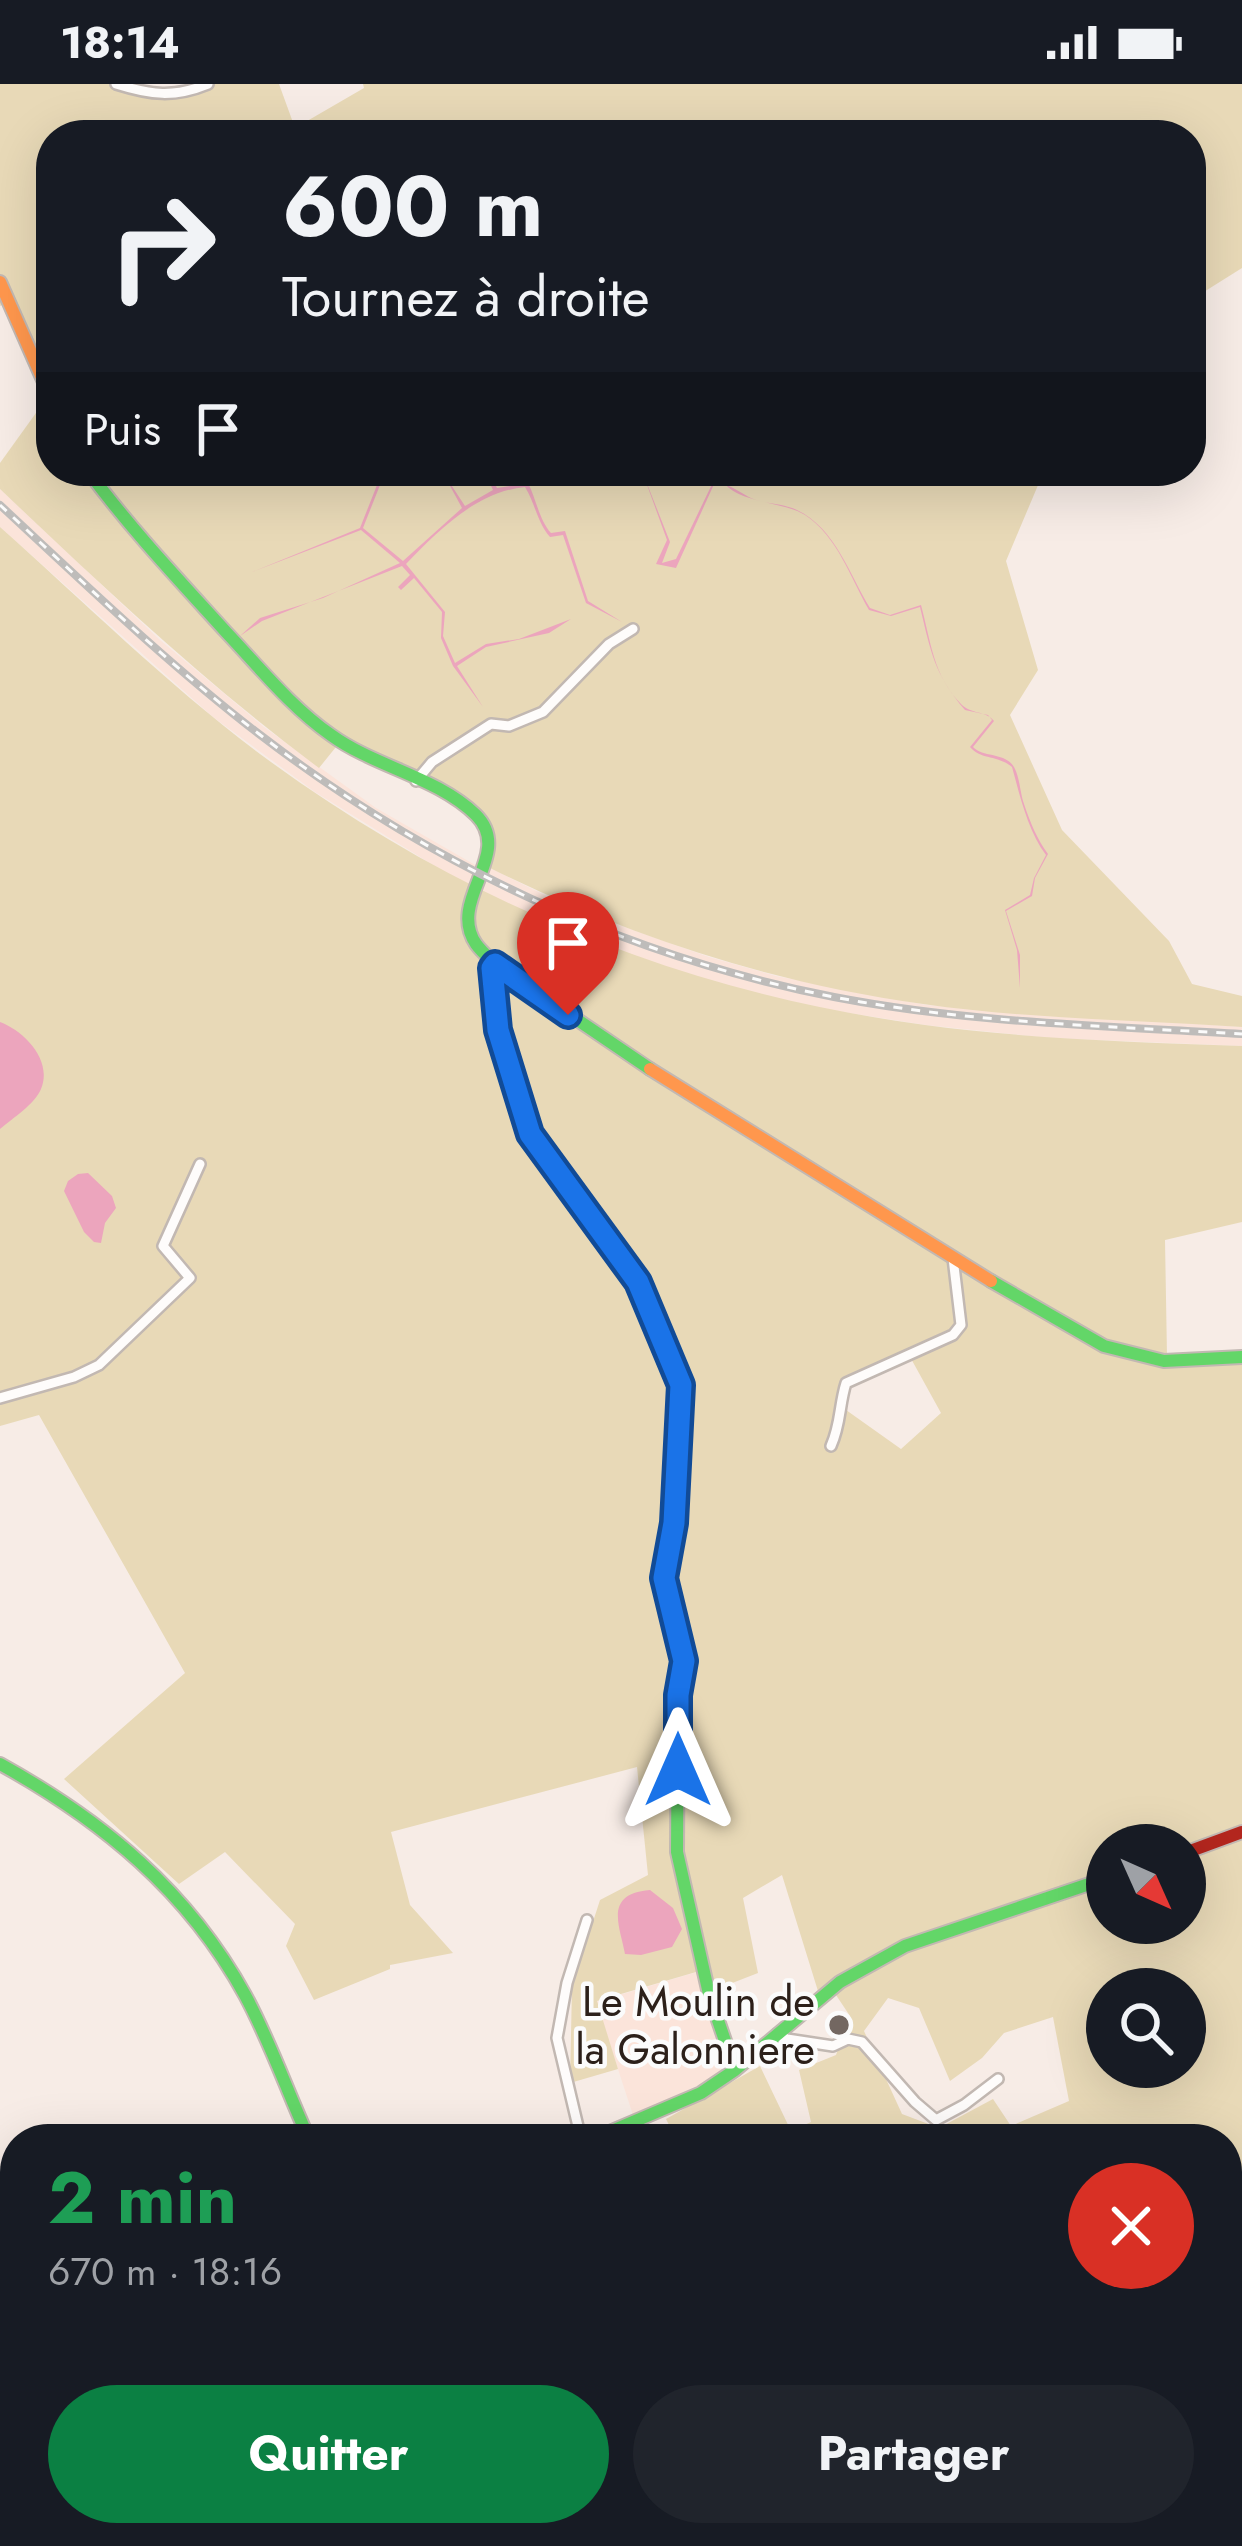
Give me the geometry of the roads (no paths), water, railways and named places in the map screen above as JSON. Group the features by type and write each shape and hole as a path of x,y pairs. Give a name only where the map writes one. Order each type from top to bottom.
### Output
{"main road":[{"path":"0,282 36,364"},
{"path":"100,486 138,536 305,716 340,742 460,805 484,825 490,846 466,908 468,930 479,950 495,964 622,1052 1051,1318 1104,1346 1164,1361 1242,1357"},
{"path":"495,964 490,974 498,1030 530,1134 638,1282 681,1385 674,1523 664,1578 684,1661 678,1695 677,1852 710,1994 735,2070"},
{"path":"0,1764 109,1830 134,1850 204,1926 247,1998 302,2124"},
{"path":"1206,1845 1242,1832"},
{"path":"632,2124 701,2093 840,1982 905,1946 1086,1885"}],"street":[{"path":"116,84 172,97 208,84"},
{"path":"416,781 432,762 490,724 509,727 543,712 609,644 633,629"},
{"path":"0,1398 99,1365 190,1278 163,1246 200,1164"},
{"path":"831,1445 841,1424 839,1405 846,1383 953,1335 962,1325 953,1258"},
{"path":"577,2124 557,2038 567,1983 587,1920"},
{"path":"777,2033 833,2046 848,2039 862,2042 936,2120 998,2079"}],"railway":[{"path":"0,505 159,651 259,734 391,824 532,899 680,957 834,997 986,1018 1242,1034"}],"place":[{"name":"Le Moulin de la Galonniere","path":"839,2025"}]}
